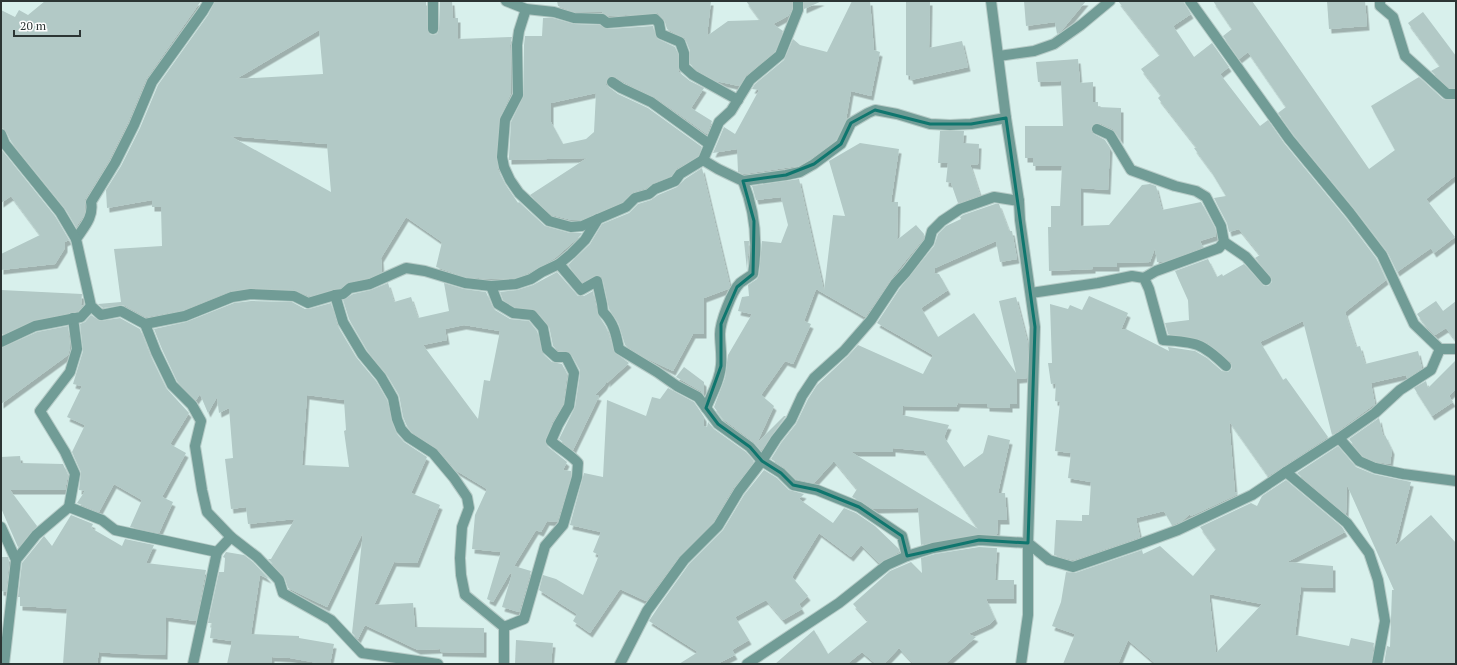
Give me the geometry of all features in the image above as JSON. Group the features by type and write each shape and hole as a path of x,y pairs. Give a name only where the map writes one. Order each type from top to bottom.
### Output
{"street":[{"path":"76,239 90,220 93,210 91,202 115,163 134,125 152,82 209,1"},
{"path":"433,1 433,29"},
{"path":"506,1 526,9 554,12 574,18 602,19 607,23 655,19 659,23 662,34 680,42 684,53 684,67 693,75 738,100"},
{"path":"526,9 519,31 517,45 518,95 505,120 502,157 504,167 510,180 519,193 549,220 571,227 582,226 626,207 634,198 649,194 655,189 675,181 680,174 703,160 719,122 731,111 750,80 780,55 798,10 798,1"},
{"path":"991,1 1035,327 1028,543 1028,615 1021,664"},
{"path":"999,56 1034,51 1054,44 1110,1"},
{"path":"1190,1 1289,139 1350,213 1382,255 1414,324 1440,349 1456,348"},
{"path":"1380,1 1380,6 1393,17 1405,56 1447,94 1456,94"},
{"path":"612,82 650,102 709,144"},
{"path":"703,160 744,181 800,172 814,164 841,144 851,123 875,110 897,114 930,124 971,124 1006,118"},
{"path":"1097,128 1110,135 1131,170 1175,186 1196,191 1206,197 1220,226 1224,242 1246,257 1266,280"},
{"path":"1,134 5,144 60,212 76,239 91,306 101,315 121,311 145,324 185,316 232,297 245,295 294,296 308,304 335,295 343,294 350,288 370,284 406,268 425,270 465,283 491,286 516,284 531,279 559,264 580,246 598,219"},
{"path":"706,408 718,381 721,366 721,324 737,287 740,283 753,274 756,257 754,221 750,198 744,181"},
{"path":"620,664 647,611 684,560 718,526 740,491 791,420 802,396 814,378 844,351 871,320 895,284 921,255 929,242 932,231 942,221 960,209 994,197 1019,201"},
{"path":"1031,293 1098,283 1132,276 1144,278 1156,270 1219,248 1224,242"},
{"path":"559,264 581,290 597,281 603,312 614,326 619,349 658,372 677,386 698,397 718,424 750,447 762,461 781,473 793,485 817,490 859,507 902,536 908,556"},
{"path":"1144,278 1150,289 1163,340 1200,345 1211,351 1226,366"},
{"path":"491,286 498,304 513,313 532,315 543,328 547,349 556,357 566,357 574,373 569,406 558,425 551,442 563,452 572,456 578,463 577,477 563,525 545,546 524,619 504,627"},
{"path":"335,295 343,322 362,354 381,377 392,398 396,419 401,429 408,438 433,453 454,478 466,497 469,508 462,527 460,558 461,575 465,595 504,627"},
{"path":"1,342 35,326 81,317 91,306"},
{"path":"16,560 36,535 69,507 75,474 40,411 70,372 77,349 72,318"},
{"path":"145,324 156,352 172,385 192,405 201,421 195,446 207,512 231,537 257,557 279,580 283,593 331,620 362,653 438,664"},
{"path":"747,664 839,603 887,565 933,548 978,540 1028,543 1048,560 1073,567 1131,548 1178,530 1252,495 1339,438 1375,412 1400,390 1431,370 1440,349"},
{"path":"1339,438 1359,461 1375,468 1415,476 1456,481"},
{"path":"1286,472 1347,523 1369,553 1378,580 1385,621 1377,664"},
{"path":"69,507 102,520 115,530 217,552"},
{"path":"1,527 16,560 4,664"},
{"path":"193,664 217,552 231,537"},
{"path":"504,627 504,664"},
{"path":"360,664 362,653"}],"highlighted area":[{"path":"875,110 930,124 971,124 1006,118 1035,327 1028,543 979,540 907,556 902,536 859,507 817,490 793,485 781,473 762,461 750,447 718,424 706,408 721,366 721,324 737,287 753,274 754,221 743,181 786,175 814,164 841,144 851,123"}],"building":[{"path":"45,1 201,1 146,79 128,122 109,160 85,199 84,215 76,227 65,208 11,141 5,129 1,128 1,10 15,17 19,10 28,15"},
{"path":"215,1 426,1 427,29 429,34 433,35 437,34 439,29 440,1 452,1 453,18 458,18 458,39 512,37 510,45 511,93 499,119 496,156 498,170 505,184 518,203 519,202 545,226 570,233 582,233 555,258 528,273 515,278 491,279 466,277 436,267 442,242 406,217 381,258 382,272 368,278 348,282 340,288 309,296 295,290 250,288 230,291 183,310 146,317 124,305 103,308 98,304 121,302 114,249 162,246 161,207 152,207 152,200 107,208 106,190 121,166 140,128 158,85 208,15","holes":["319,30 323,74 236,79","230,136 327,144 331,192"]},
{"path":"557,1 711,1 707,36 728,21 760,20 746,1 792,1 792,9 788,16 773,24 783,31 775,51 746,75 739,86 716,81 690,64 690,51 685,38 667,29 664,19 658,13 609,16 602,12 575,12 558,6"},
{"path":"804,1 822,1 804,9"},
{"path":"852,1 870,1 874,50 880,52 871,96 851,91 846,120 836,140 798,166 744,174 738,172 737,149 713,153 724,127 735,134 759,90 752,89 755,84 784,60 793,39 800,45 827,52"},
{"path":"906,1 930,1 929,48 962,41 968,67 911,80 910,76 906,75"},
{"path":"1024,1 1086,1 1063,29 1057,34 1055,22 1026,26"},
{"path":"1118,1 1183,1 1191,14 1173,26 1194,57 1212,43 1229,67 1220,74 1260,126 1268,120 1284,143 1345,217 1376,258 1386,280 1345,312 1356,347 1360,346 1365,364 1418,351 1422,368 1407,378 1406,375 1371,383 1375,404 1332,435 1303,321 1260,342 1283,380 1286,378 1328,437 1268,476 1229,421 1235,492 1238,494 1191,516 1190,514 1182,521 1172,525 1164,511 1136,518 1140,537 1073,560 1054,555 1056,520 1082,521 1082,515 1089,515 1091,482 1068,478 1071,453 1055,451 1060,402 1055,401 1056,383 1051,384 1048,363 1052,363 1050,304 1068,309 1070,305 1082,310 1089,296 1128,313 1121,330 1126,329 1169,351 1168,347 1195,351 1207,358 1222,371 1228,372 1232,368 1231,362 1208,343 1192,337 1168,334 1165,323 1189,320 1188,300 1175,271 1208,259 1217,277 1222,274 1223,276 1244,264 1264,286 1268,286 1272,282 1271,276 1255,258 1260,255 1239,229 1229,232 1227,223 1214,198 1226,196 1211,171 1194,148 1197,148 1158,98 1161,95 1141,69 1160,55"},
{"path":"1213,1 1252,1 1369,169 1395,150 1371,106 1419,77 1443,99 1456,100 1456,175 1426,199 1455,237 1434,253 1431,248 1397,272 1387,251 1278,113 1286,107 1248,52 1239,59 1223,36 1232,29"},
{"path":"1327,1 1365,1 1367,26 1329,29"},
{"path":"1423,12 1456,56 1456,88 1450,88 1431,71 1440,66 1408,23"},
{"path":"543,18 553,18 574,24 600,25 608,29 653,26 656,38 675,47 678,54 679,72 690,81 704,88 691,108 712,121 707,134 655,97 616,77 609,76 606,81 606,85 618,94 648,108 702,147 698,156 677,168 671,176 653,183 646,188 633,192 622,202 580,220 572,220 552,215 530,195 587,158 509,160 511,122 524,95 525,36 542,36","holes":["596,93 594,132 586,139 563,144 551,122 551,103"]},
{"path":"1078,59 1080,83 1093,82 1093,102 1098,102 1098,107 1121,108 1121,140 1113,129 1100,123 1094,124 1091,127 1092,133 1105,140 1110,148 1108,190 1081,188 1081,226 1109,225 1142,185 1150,184 1156,186 1162,210 1201,202 1215,228 1216,236 1200,241 1203,247 1163,262 1157,262 1155,248 1150,262 1117,263 1117,267 1093,267 1093,269 1049,271 1048,227 1051,227 1051,206 1060,206 1062,166 1033,166 1033,158 1025,158 1025,126 1063,126 1061,81 1038,82 1036,62"},
{"path":"940,131 964,131 963,143 979,144 978,165 970,164 980,195 958,203 951,183 946,182 948,163 938,163"},
{"path":"860,143 899,149 891,202 898,202 897,240 916,225 924,234 923,239 890,280 865,317 816,289 804,321 811,324 793,364 785,361 761,395 774,406 757,443 784,416 786,416 761,450 754,442 723,419 714,407 725,378 728,355 752,314 738,311 742,297 749,296 748,285 757,279 759,275 762,241 781,243 788,225 781,197 756,200 752,186 799,179 824,291 833,215 845,216 829,161"},
{"path":"1,149 55,216 69,240 65,242 65,248 55,264 1,270 1,254 40,235 11,196 1,203"},
{"path":"702,168 730,286 728,289 704,298 704,334 693,334 673,371 646,358 625,345 618,322 609,309 602,277 596,275 582,282 568,265 590,244 602,224 629,213 638,204 651,200 658,195 677,187 685,179"},
{"path":"999,204 1009,231 1012,231 1017,259 1000,262 996,241 935,268 934,273 939,274 948,290 921,308 938,337 974,313 1016,373 999,301 1016,297 1028,344 1027,378 1017,379 1017,404 1010,404 1010,408 987,407 987,404 958,403 956,407 903,406 902,415 949,425 944,437 964,467 983,453 988,435 1010,440 998,493 1005,493 1007,520 998,520 997,535 978,534 921,545 918,508 874,509 852,497 857,489 834,461 814,483 796,479 785,468 771,459 796,424 808,399 817,385 858,345 923,374 933,355 877,323 900,288 934,246 938,234 946,226 961,219 960,217","holes":["893,448 924,451 978,529 851,452 893,452"]},
{"path":"744,241 749,241 747,270"},
{"path":"557,272 578,296 584,296 593,291 597,313 606,327 614,352 629,363 607,383 608,379 604,386 595,395 599,396 573,450 559,439 575,407 580,370 570,352 558,350 553,346 549,326 537,311 533,309 515,307 503,300 500,292 517,290 533,285"},
{"path":"388,283 394,302 411,297 418,318 449,311 444,283 464,289 486,292 495,310 510,319 529,321 537,331 542,353 552,362 562,364 567,374 563,404 552,422 545,442 547,446 567,462 563,470 571,471 571,476 557,522 547,521 541,532 536,530 514,566 531,571 519,612 502,607 512,574 510,573 493,602 487,599 501,552 472,549 475,515 487,489 457,471 438,449 412,432 407,426 403,417 399,395 386,373 367,350 349,319 343,300 353,294 371,290","holes":["464,325 500,331 490,381 484,380 478,419 423,345 447,340 445,329"]},
{"path":"1,290 82,294 81,305 83,305 78,311 34,320 1,335"},
{"path":"251,301 292,302 305,309 309,309 331,303 337,325 356,357 376,381 387,400 391,420 396,433 404,442 427,457 411,493 440,505 417,563 394,562 374,605 413,603 415,627 484,628 484,653 440,652 440,649 418,650 365,625 358,639 352,633 363,532 327,607 288,588 284,576 268,559 271,559 295,519 248,524 246,507 231,509 225,459 233,458 229,408 219,413 217,397 208,413 200,394 196,400 177,381 154,329 186,322 234,303","holes":["307,395 344,400 346,430 344,431 349,467 302,465"]},
{"path":"1436,301 1443,311 1456,301 1456,341 1446,328 1435,335 1417,314"},
{"path":"91,315 100,321 120,318 140,329 150,355 166,388 189,413 170,444 186,453 162,497 173,502 159,533 130,527 142,500 114,484 99,512 77,503 85,491 79,490 81,472 72,452 85,425 67,417 82,386 73,384 83,351 80,324 85,322"},
{"path":"68,326 70,348 68,355 1,404 1,348 37,332"},
{"path":"1456,360 1456,389 1449,396 1453,402 1432,416 1414,388 1426,381 1428,388"},
{"path":"684,367 704,382 704,395 701,391 676,377"},
{"path":"668,388 694,402 704,417 704,426 707,427 708,422 714,429 746,452 754,461 733,488 713,522 679,556 646,601 620,589 590,633 573,621 577,614 539,590 543,575 556,579 583,595 599,555 593,552 601,532 570,525 584,473 603,477 607,400 646,416 652,397 660,399"},
{"path":"1379,418 1383,436 1385,435 1392,450 1390,464 1377,462 1363,456 1349,439"},
{"path":"1338,446 1356,467 1373,474 1411,482 1395,546 1431,515 1456,543 1456,664 1384,664 1387,646 1390,647 1392,590 1394,590 1347,485 1346,514 1297,473"},
{"path":"20,456 21,463 63,464 68,475 65,490 10,490 37,526 18,547 1,508 1,457"},
{"path":"764,470 777,478 789,490 804,494 799,499 833,523 844,508 856,513 875,526 899,549 899,552 879,563 861,545 851,557 819,533 792,577 808,596 799,604 802,609 783,620 766,600 735,617 749,640 732,650 735,655 717,664 679,664 698,652 649,621 689,564 723,530 744,495"},
{"path":"1286,480 1342,527 1345,532 1287,562 1333,566 1333,588 1301,587 1295,635 1349,646 1351,638 1374,643 1371,664 1156,664 1128,640 1118,664 1063,664 1075,634 1052,626 1061,602 1066,572 1075,573 1142,550 1143,554 1160,546 1193,576 1216,549 1200,527 1251,503 1257,506 1262,496","holes":["1209,594 1262,604 1216,653"]},
{"path":"71,515 93,524 91,528 122,546 125,539 154,545 146,563 206,570 196,621 166,617 165,655 99,652 97,664 63,664 67,609 20,606 20,597 18,597 22,563 44,536 52,546"},
{"path":"979,547 997,548 995,580 1014,580 1014,599 986,599 995,619 990,624 968,634 976,637 945,664 914,664 899,648 884,664 876,664 862,652 847,664 775,664 814,630 828,654 868,621 853,604 890,571 911,562 922,573 921,558 935,554"},
{"path":"226,552 244,555 269,579 260,575 251,634 299,636 299,638 334,644 330,664 272,657 271,664 227,664 232,641 210,638 212,623 208,623 219,572 224,572 225,558 223,557"},
{"path":"1,557 8,557 9,561 6,592 1,591"},
{"path":"516,640 553,643 551,664 515,664"}]}
